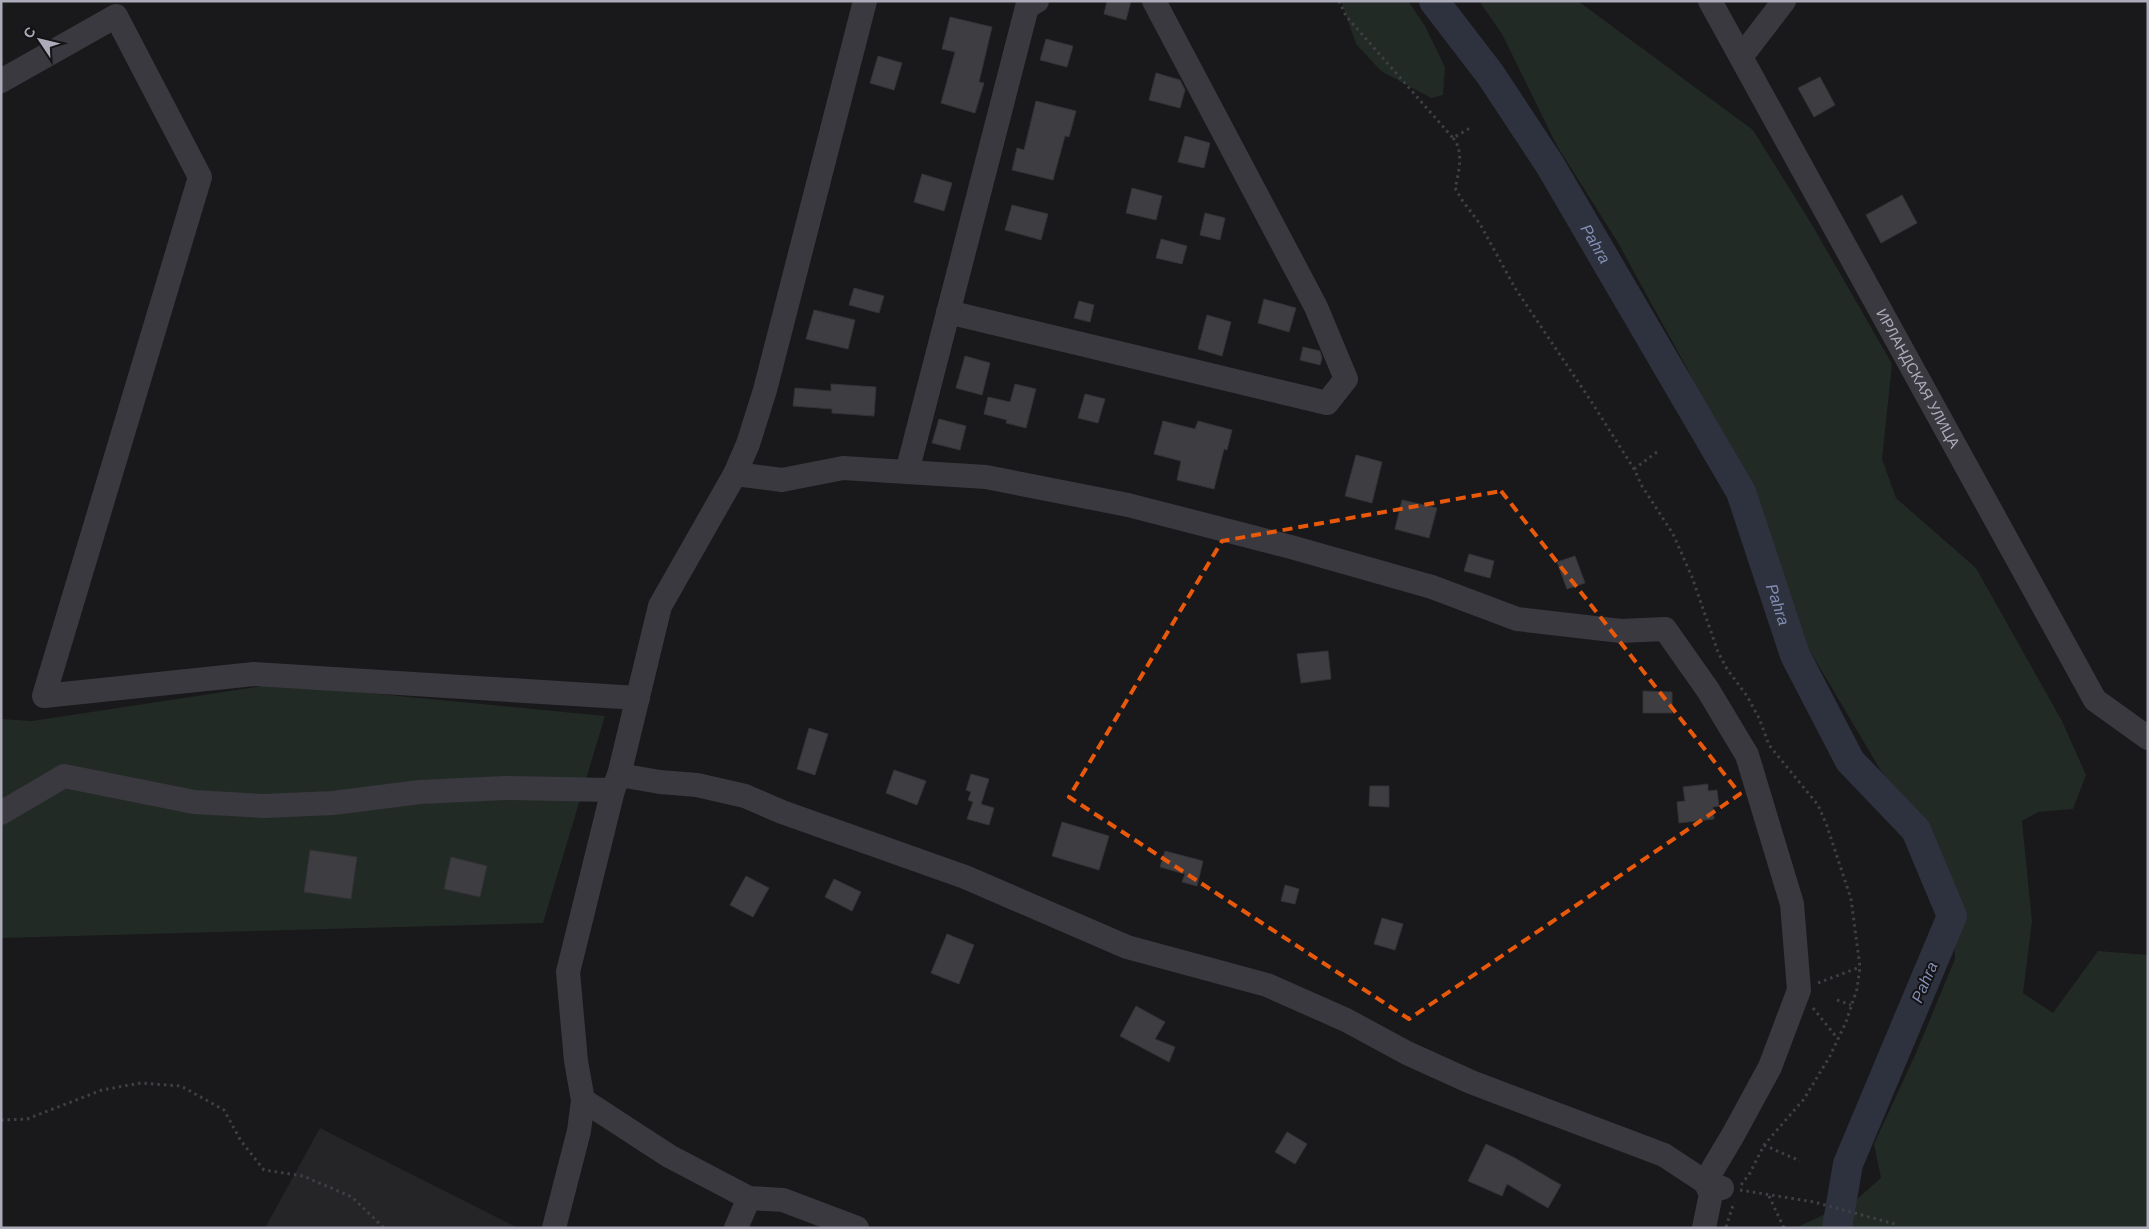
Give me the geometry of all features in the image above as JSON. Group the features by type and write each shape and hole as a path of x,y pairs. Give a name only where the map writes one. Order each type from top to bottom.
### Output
{"street":[{"path":"554,1228 579,1132 583,1100 576,1061 568,972 660,606 735,474 748,444 765,390 865,1"},
{"path":"907,472 1027,7 1036,1"},
{"path":"948,312 1327,403 1346,379 1316,307 1154,1"},
{"name":"ИРЛАНДСКАЯ УЛИЦА","path":"1710,1 2095,700 2148,738"},
{"path":"1741,57 1784,1"},
{"path":"1,81 112,9 200,177 44,696 254,674 638,698"},
{"path":"735,474 782,480 843,468 986,478 1128,504 1291,547 1432,588 1517,620 1621,632 1665,629 1708,690 1747,755 1792,904 1799,990 1770,1067 1734,1135 1714,1185 1704,1228"},
{"path":"1,813 64,776 194,802 264,806 333,803 420,792 616,782 660,782 697,785 745,796 782,812 965,877 1127,947 1267,985 1346,1020 1407,1052 1471,1082 1664,1155 1714,1185"},
{"path":"583,1100 670,1156 749,1198 782,1200 857,1228"},
{"path":"736,1228 749,1198"}],"path":[{"path":"1339,1 1346,16 1453,138 1470,128"},
{"path":"1634,469 1657,452"},
{"path":"1838,1039 1799,990 1860,967"},
{"path":"1837,1000 1851,1005"},
{"path":"1,1120 27,1119 102,1090 140,1084 181,1086 224,1110 240,1141 264,1170 303,1176 352,1197 384,1228"},
{"path":"1764,1145 1800,1161"},
{"path":"1726,1228 1737,1189 1814,1202 1895,1224 1898,1228"},
{"path":"1769,1195 1784,1228"}],"highlighted area":[{"path":"1501,491 1740,794 1409,1019 1069,797 1222,541"}],"shaded area":[{"path":"1341,1 1408,1 1425,26 1445,67 1443,95 1431,98 1381,71 1356,44"},
{"path":"1479,1 1578,1 1753,130 1811,223 1892,364 1882,459 1896,498 1976,568 2062,721 2086,775 2073,809 2038,812 2022,821 2032,921 2023,993 2053,1013 2098,951 2148,955 2148,1228 1795,1228 1856,1200 1881,1178 1874,1144 1916,1053 1955,959 1953,895 1915,812 1881,771 1797,629 1774,553 1688,370 1617,241 1557,146 1502,34"},
{"path":"275,684 605,716 543,923 1,938 1,719 32,721"},
{"path":"320,1128 518,1228 265,1228"}],"building":[{"path":"1107,1 1131,1 1126,20 1104,14"},
{"path":"950,17 992,27 979,82 984,83 975,113 941,103 955,52 942,49"},
{"path":"1046,39 1073,46 1067,67 1040,60"},
{"path":"878,56 902,63 894,90 870,83"},
{"path":"1156,73 1180,80 1185,90 1180,108 1149,100"},
{"path":"1820,77 1835,105 1814,117 1798,88"},
{"path":"1036,101 1076,111 1069,137 1065,136 1053,180 1012,170 1017,148 1024,150"},
{"path":"1185,136 1210,143 1204,168 1178,162"},
{"path":"922,174 952,183 944,211 914,202"},
{"path":"1132,188 1162,196 1156,220 1126,213"},
{"path":"1902,195 1917,223 1881,243 1866,215"},
{"path":"1012,205 1048,214 1041,240 1005,230"},
{"path":"1205,213 1225,218 1220,240 1200,235"},
{"path":"1161,239 1187,246 1182,264 1156,258"},
{"path":"854,288 884,296 879,313 849,305"},
{"path":"1264,299 1296,308 1289,332 1258,323"},
{"path":"1079,301 1094,305 1090,322 1074,318"},
{"path":"814,310 855,320 848,349 806,339"},
{"path":"1207,315 1231,322 1222,356 1198,349"},
{"path":"1303,347 1320,351 1322,358 1320,365 1300,360"},
{"path":"965,356 990,363 982,395 956,388"},
{"path":"831,384 876,387 874,416 832,413 832,409 793,406 795,388 831,391"},
{"path":"1015,384 1036,389 1026,428 1006,423 1007,420 984,414 988,397 1010,402"},
{"path":"1085,394 1105,399 1098,423 1078,418"},
{"path":"939,419 966,426 960,450 932,443"},
{"path":"1163,421 1195,429 1198,421 1232,430 1227,450 1224,449 1214,489 1177,480 1181,461 1154,454"},
{"path":"1356,455 1382,462 1372,503 1345,496"},
{"path":"1402,500 1437,508 1429,538 1395,529"},
{"path":"1469,554 1494,561 1490,578 1464,571"},
{"path":"1575,556 1585,583 1567,589 1557,562"},
{"path":"1328,651 1331,679 1301,683 1297,654"},
{"path":"1643,691 1672,692 1672,713 1643,713"},
{"path":"809,728 828,734 815,775 797,769"},
{"path":"894,770 926,781 917,805 886,793"},
{"path":"971,774 989,779 981,804 994,808 989,825 967,819 973,802 968,800 971,792 966,790"},
{"path":"1708,784 1708,791 1717,790 1719,806 1713,807 1714,819 1679,823 1677,802 1685,801 1683,787"},
{"path":"1370,786 1389,786 1389,807 1369,806"},
{"path":"1062,822 1109,836 1099,870 1052,856"},
{"path":"310,850 357,857 351,899 304,892"},
{"path":"1165,851 1203,861 1197,886 1182,882 1185,874 1160,867"},
{"path":"451,857 487,866 480,897 444,889"},
{"path":"746,876 769,888 753,917 730,905"},
{"path":"834,879 861,892 852,911 825,897"},
{"path":"1285,885 1299,889 1295,904 1281,901"},
{"path":"1382,918 1403,924 1395,950 1374,944"},
{"path":"947,934 974,945 959,984 931,973"},
{"path":"1136,1006 1165,1022 1155,1039 1175,1047 1169,1062 1120,1036"},
{"path":"1287,1132 1307,1144 1295,1164 1275,1152"},
{"path":"1486,1144 1515,1158 1561,1185 1548,1208 1507,1184 1502,1196 1468,1181"}],"waterway":[{"name":"Pahra","path":"1434,1 1490,74 1550,165 1741,492 1795,655 1850,761 1916,830 1952,916 1848,1164 1837,1228"}]}
